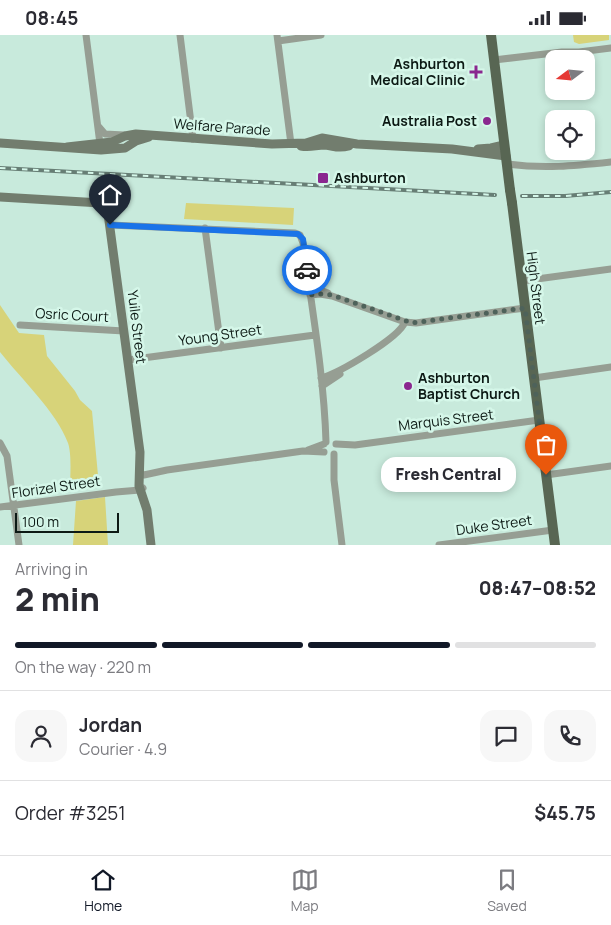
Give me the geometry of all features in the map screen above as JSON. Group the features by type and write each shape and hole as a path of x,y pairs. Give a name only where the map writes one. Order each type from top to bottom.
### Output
{"main road":[{"name":"High Street","path":"491,35 555,545"}],"street":[{"path":"86,35 101,147"},
{"path":"180,35 193,139"},
{"path":"291,144 277,38 322,35"},
{"path":"494,61 611,47"},
{"path":"98,124 101,132 105,134 129,135"},
{"name":"Welfare Parade","path":"101,147 129,135 291,144 308,148 326,142 340,148 357,145 460,150 491,148 504,145"},
{"name":"Welfare Parade","path":"0,143 67,147 83,150 101,147 125,148 141,139 151,137"},
{"name":"Welfare Parade","path":"460,150 507,164"},
{"path":"507,164 533,167 570,167 611,162"},
{"name":"Yuile Street","path":"0,197 101,203 107,207 143,473 141,488 147,498 151,545"},
{"path":"110,225 295,233 302,237 342,545"},
{"path":"205,228 220,348"},
{"path":"522,281 611,269"},
{"path":"309,286 324,290 332,295 405,322 416,323 525,308"},
{"path":"310,295 332,295"},
{"path":"322,386 399,331 405,322"},
{"name":"Osric Court","path":"20,325 124,331"},
{"name":"Young Street","path":"128,361 315,335"},
{"path":"534,378 611,367"},
{"path":"321,378 345,368"},
{"name":"Marquis Street","path":"143,473 539,420"},
{"path":"0,443 7,456 19,545"},
{"path":"546,475 611,466"},
{"name":"Florizel Street","path":"0,507 141,488"},
{"name":"Duke Street","path":"439,545 553,530"}],"shaded area":[{"path":"573,35 609,35 609,40 579,44 574,42"},
{"path":"186,203 294,208 293,225 184,219"},
{"path":"0,305 19,333 44,335 47,356 80,400 92,411 99,486 70,490 70,454 68,443 62,431 47,407 0,352"},
{"path":"105,497 108,545 73,545 76,501"}],"railway":[{"path":"0,168 495,195"},
{"path":"522,196 565,196 611,192"}],"way so far":[{"path":"307,270 310,295 332,295 405,322 412,323 525,308 546,475"}],"place":[{"name":"Ashburton Medical Clinic","path":"476,72"},
{"name":"Australia Post","path":"487,121"},
{"name":"Ashburton","path":"323,178"},
{"name":"Ashburton Baptist Church","path":"408,386"},
{"name":"Fresh Central","path":"546,475"}],"route":[{"path":"110,225 295,233 303,239 307,270"}]}
